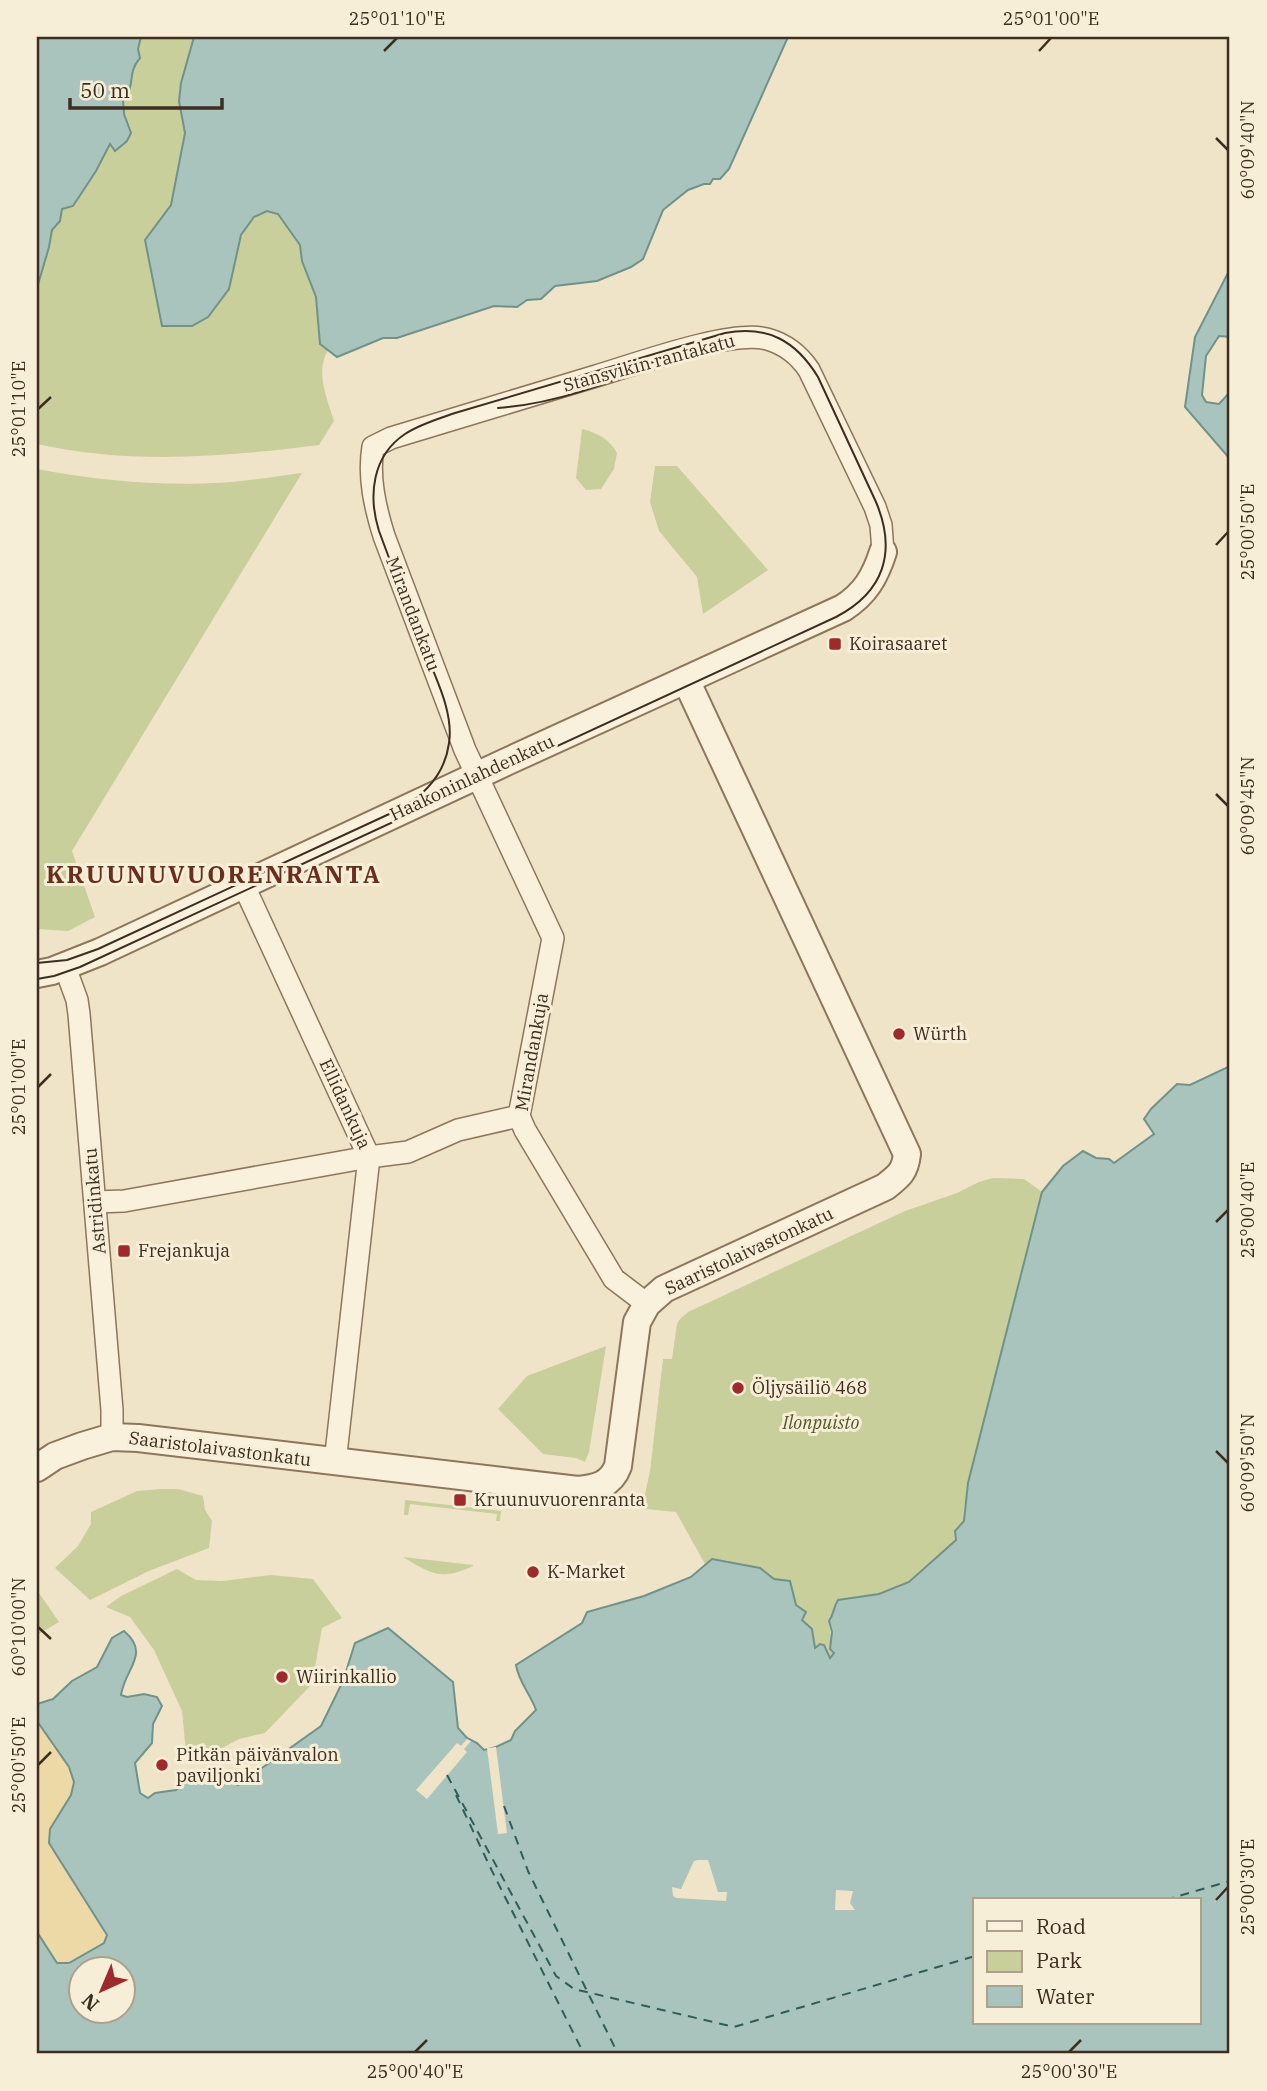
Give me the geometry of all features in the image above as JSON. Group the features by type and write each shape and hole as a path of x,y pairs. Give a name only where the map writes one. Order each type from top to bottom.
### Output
{"street":[{"name":"Stansvikin rantakatu","path":"373,447 391,438 664,356 733,338 766,339 790,350 801,358 809,370 875,507 881,525 883,552"},
{"name":"Mirandankatu","path":"373,447 370,465 384,536 477,776"},
{"name":"Haakoninlahdenkatu","path":"37,974 65,967 244,886 843,608 862,595 883,552"},
{"name":"Saaristolaivastonkatu","path":"37,1468 55,1456 112,1437 578,1490 596,1488 608,1482 617,1470 636,1322 647,1304 664,1289 885,1187 898,1177 906,1166 907,1154 686,680"},
{"name":"Mirandankuja","path":"477,776 553,938 519,1116 614,1279 647,1304"},
{"name":"Ellidankuja","path":"244,886 369,1157 335,1463"},
{"name":"Astridinkatu","path":"65,967 77,1000 112,1410 112,1437"},
{"path":"95,1202 124,1201 408,1152 458,1130 519,1116"}],"green space":[{"path":"141,37 194,37 181,83 179,101 185,133 171,205 145,240 229,289 235,255 243,234 257,217 267,210 278,213 300,245 302,261 316,297 320,344 328,350 322,376 334,421 319,445 248,453 143,457 72,451 37,444 37,288 52,230 60,221 62,209 96,171 111,143 114,150 127,141 131,133 124,114 123,100 130,89 133,69 140,58 138,49"},
{"path":"582,429 602,437 617,453 614,469 601,489 586,490 576,478"},
{"path":"655,466 677,466 768,570 703,614 697,577 659,531 650,502"},
{"path":"37,469 109,480 183,484 232,482 302,473 72,851 95,917 68,931 37,929"},
{"name":"Ilonpuisto","path":"993,1178 1024,1179 1042,1192 968,1483 964,1521 955,1531 956,1540 909,1582 879,1594 838,1600 829,1626 834,1653 829,1659 824,1645 819,1644 815,1648 796,1605 769,1574 712,1559 705,1564 676,1512 636,1508 645,1494 650,1471 663,1359 672,1359 677,1324 688,1312 905,1211"},
{"path":"606,1346 589,1452 585,1462 576,1458 543,1454 498,1409 527,1376"},
{"path":"178,1489 203,1496 205,1510 212,1521 209,1548 149,1571 90,1600 55,1568 78,1546 91,1524 91,1512 137,1491"},
{"path":"405,1500 501,1511 500,1521 496,1521 497,1514 410,1504 408,1515 404,1515"},
{"path":"403,1557 473,1566 452,1573 436,1573"},
{"path":"177,1569 196,1580 222,1581 271,1575 313,1579 342,1618 322,1628 312,1684 265,1733 239,1739 199,1756 186,1752 182,1711 154,1650 130,1617 106,1607 121,1596"},
{"path":"37,1590 59,1622 37,1635"}],"sand":[{"path":"37,1721 69,1767 74,1782 71,1795 50,1829 49,1843 107,1935 104,1943 85,1954 66,1954 66,1963 57,1963 37,1932"}],"water":[{"path":"37,37 141,37 138,49 140,58 133,69 130,89 123,100 124,114 131,133 127,141 115,151 110,144 73,206 62,209 60,221 52,230 37,288"},
{"path":"194,37 788,37 729,169 720,179 713,179 710,184 688,190 663,210 643,259 597,281 555,286 541,299 527,300 517,307 494,306 397,338 383,338 337,357 320,344 316,297 302,261 300,245 278,214 267,211 254,217 241,235 229,289 208,317 192,326 162,326 145,240 171,205 185,133 179,101 181,83"},
{"path":"1230,269 1230,337 1219,336 1206,356 1202,395 1206,402 1219,404 1230,392 1230,459 1185,407 1195,337"},
{"path":"1230,1066 1230,2054 37,2054 37,1932 57,1963 66,1963 66,2024 136,2024 136,1954 85,1954 104,1943 107,1935 49,1843 50,1829 71,1795 74,1782 69,1767 37,1721 37,1704 53,1699 72,1681 97,1667 112,1638 124,1631 135,1647 134,1662 121,1695 127,1697 144,1694 157,1697 162,1706 153,1724 152,1743 135,1763 140,1793 148,1798 155,1793 176,1790 190,1778 209,1772 238,1785 321,1726 343,1681 355,1643 388,1628 453,1682 458,1728 467,1738 484,1750 496,1747 511,1740 515,1731 536,1710 516,1665 582,1623 587,1612 644,1596 691,1577 712,1559 760,1568 774,1579 790,1581 796,1605 806,1612 802,1620 812,1629 815,1648 820,1644 824,1645 830,1658 834,1653 830,1649 832,1632 829,1621 838,1600 879,1594 909,1582 956,1540 955,1531 964,1521 968,1483 1042,1192 1063,1166 1083,1151 1114,1163 1154,1134 1144,1119 1177,1084 1190,1085"}],"pier":[{"path":"467,1739 471,1741 464,1749 467,1752 427,1799 416,1790 457,1743 461,1746"},
{"path":"496,1747 507,1833 498,1834 487,1748"},
{"path":"708,1860 718,1892 727,1892 726,1901 673,1896 672,1887 681,1889 694,1861"},
{"path":"836,1890 853,1891 850,1903 855,1910 835,1910"}],"ferry route":[{"path":"447,1775 556,1976 574,1989 734,2027 973,1957"},
{"path":"456,1795 584,2054"},
{"path":"504,1806 528,1871 618,2054"},
{"path":"1172,1898 1230,1881"}],"tram line":[{"path":"37,963 67,960 98,949 400,809 426,790 439,774 449,743 449,718 442,693 379,531 374,504 379,465 394,443 405,434 455,413 725,333 755,331 779,338 809,364 818,377 882,520 885,538 882,569 865,596 852,607 836,617 80,967 37,979"},
{"path":"498,408 580,392 657,360"}],"place":[{"name":"Koirasaaret","path":"835,644"},
{"name":"Würth","path":"899,1034"},
{"name":"Frejankuja","path":"124,1251"},
{"name":"Öljysäiliö 468","path":"738,1388"},
{"name":"Kruunuvuorenranta","path":"460,1500"},
{"name":"K-Market","path":"533,1572"},
{"name":"Wiirinkallio","path":"282,1677"},
{"name":"Pitkän päivänvalon paviljonki","path":"162,1765"}],"district":[{"name":"KRUUNUVUORENRANTA","path":"214,875"}]}
